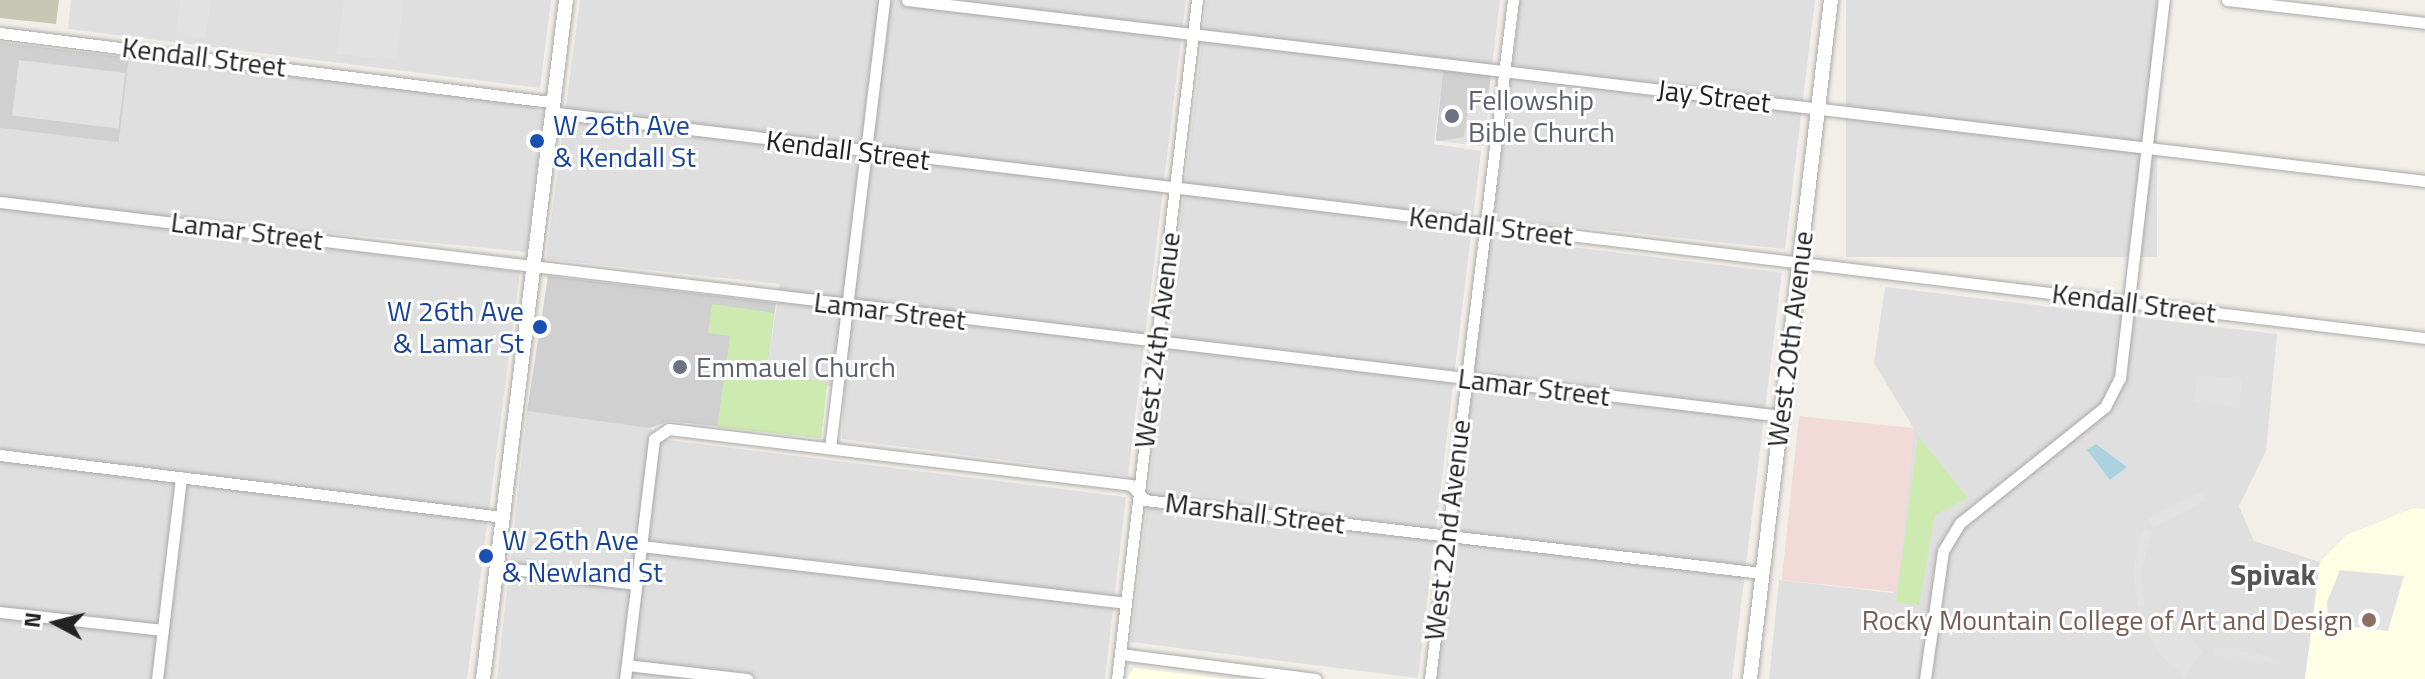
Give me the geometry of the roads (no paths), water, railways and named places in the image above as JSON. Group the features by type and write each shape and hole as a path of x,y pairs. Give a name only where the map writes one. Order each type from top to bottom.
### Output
{"street":[{"path":"483,679 566,0"},
{"path":"830,448 884,0"},
{"name":"Jay Street","path":"907,0 2425,181"},
{"name":"West 24th Avenue","path":"1117,679 1197,0"},
{"name":"West 22nd Avenue","path":"1430,679 1464,379 1513,0"},
{"name":"West 20th Avenue","path":"1750,679 1831,0"},
{"path":"1925,679 1943,551 1960,523 2105,407 2120,378 2164,0"},
{"path":"2227,0 2425,23"},
{"name":"Kendall Street","path":"0,33 866,152 2425,338"},
{"name":"Lamar Street","path":"0,202 1781,416"},
{"name":"Marshall Street","path":"641,546 659,431 1130,484 1140,495 1446,536 1762,573"},
{"path":"0,455 503,517"},
{"path":"157,679 181,477"},
{"path":"625,679 641,546 1125,603"},
{"path":"497,567 636,584"},
{"path":"0,612 162,630"},
{"path":"1120,654 1315,679"},
{"path":"627,665 747,679"}],"water":[{"path":"2096,444 2127,467 2110,480 2087,450"}],"place":[{"name":"Fellowship Bible Church","path":"1452,116"},
{"name":"W 26th Ave & Kendall St","path":"537,141"},
{"name":"W 26th Ave & Lamar St","path":"540,327"},
{"name":"Emmauel Church","path":"680,367"},
{"name":"W 26th Ave & Newland St","path":"486,556"},
{"name":"Rocky Mountain College of Art and Design","path":"2369,620"}],"district":[{"name":"Spivak","path":"2273,574"}]}
